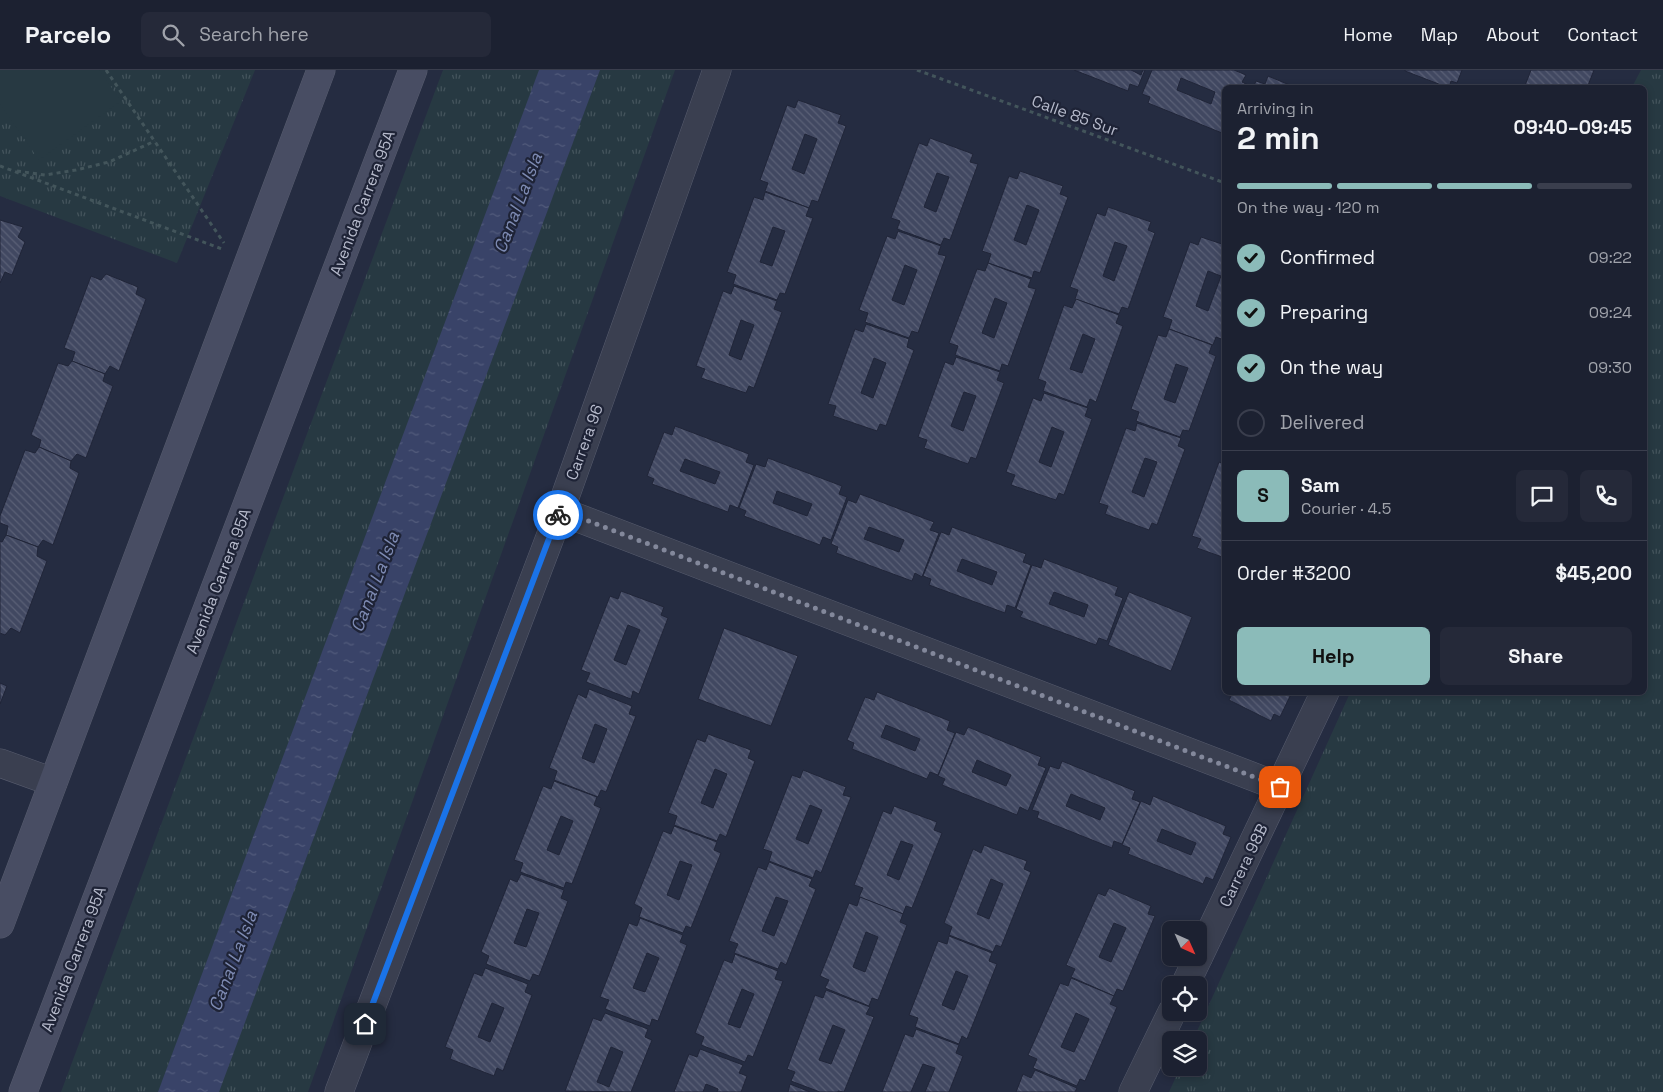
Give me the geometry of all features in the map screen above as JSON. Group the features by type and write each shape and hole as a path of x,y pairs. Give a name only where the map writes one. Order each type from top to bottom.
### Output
{"main road":[{"path":"0,924 321,70"},
{"name":"Avenida Carrera 95A","path":"23,1092 413,70"}],"street":[{"name":"Carrera 96","path":"339,1092 560,510 717,70"},
{"path":"560,510 1280,787"},
{"name":"Carrera 98B","path":"1208,936 1324,695"},
{"path":"0,763 53,782"},
{"path":"1133,1092 1168,1021"}],"path":[{"path":"0,165 230,252 106,70"},
{"name":"Calle 85 Sur","path":"917,70 1222,182"},
{"path":"10,170 45,174 76,170 109,162 155,141"}],"green space":[{"path":"0,70 255,70 177,263 0,196"},
{"path":"0,70 99,70 121,101 39,160 0,104"},
{"path":"443,70 675,70 308,1092 61,1092"},
{"path":"1641,70 1663,70 1663,1092 1169,1092 1176,1076 1207,1076 1207,1031 1197,1031 1202,1021 1207,1021 1207,1009 1349,695 1647,695 1647,85 1633,85"}],"water":[{"name":"Canal La Isla","path":"539,70 600,70 219,1092 158,1092"}],"building":[{"path":"1074,70 1131,70 1141,75 1143,70 1145,70 1138,87 1130,84 1128,91"},
{"path":"1152,70 1234,70 1246,75 1242,82 1248,85 1222,85 1222,133 1148,103 1150,97 1142,94","holes":["1181,78 1215,92 1211,104 1177,90"]},
{"path":"1462,70 1457,83 1451,81 1450,85 1441,85 1405,71"},
{"path":"1531,70 1594,70 1588,85 1525,85"},
{"path":"1268,76 1290,85 1254,85 1256,81 1265,84"},
{"path":"798,100 841,115 838,123 846,126 818,202 812,200 809,208 765,191 768,183 760,180 787,105 795,108","holes":["805,134 817,139 804,174 792,169"]},
{"path":"930,138 973,154 970,162 978,164 950,240 944,238 941,245 897,229 900,221 891,218 919,143 927,146","holes":["937,173 949,177 936,212 924,207"]},
{"path":"1020,171 1063,186 1060,194 1068,197 1040,273 1034,271 1032,278 988,263 991,254 982,251 1009,176 1017,179","holes":["1027,205 1039,210 1026,245 1014,240"]},
{"path":"765,192 809,208 806,216 813,218 785,294 780,293 777,300 733,284 736,275 727,272 754,197 763,200","holes":["773,227 785,231 772,266 760,262"]},
{"path":"1108,207 1151,222 1148,230 1155,233 1128,309 1122,307 1119,314 1075,299 1078,290 1070,287 1097,213 1105,216","holes":["1115,242 1127,246 1114,281 1103,276"]},
{"path":"0,220 23,227 18,237 25,242 12,275 5,272 0,283"},
{"path":"898,231 941,246 938,254 946,256 918,333 912,331 909,338 865,322 868,313 859,310 887,236 895,239","holes":["905,265 917,270 904,305 892,300"]},
{"path":"1201,237 1222,244 1222,336 1221,339 1216,337 1213,345 1169,329 1172,320 1163,317 1190,242 1198,245","holes":["1208,271 1221,276 1208,311 1196,306"]},
{"path":"988,263 1031,279 1028,287 1036,289 1008,366 1002,364 1000,371 955,355 958,346 949,343 977,269 985,271","holes":["995,298 1007,303 994,338 982,333"]},
{"path":"106,274 138,287 136,294 146,299 119,371 110,366 105,374 72,361 75,352 64,348 91,276 101,280"},
{"path":"734,286 777,301 774,309 782,312 754,388 749,386 746,393 701,378 705,369 696,366 723,291 731,294","holes":["741,320 754,325 741,360 729,355"]},
{"path":"1076,299 1119,315 1116,323 1123,326 1096,402 1090,399 1087,407 1043,391 1046,382 1038,379 1064,305 1072,308","holes":["1083,334 1095,339 1082,373 1070,369"]},
{"path":"866,324 909,339 907,347 914,350 886,426 880,424 877,431 833,416 836,406 828,404 855,329 863,332","holes":["874,358 886,363 873,398 861,393"]},
{"path":"1169,329 1212,345 1209,353 1216,356 1189,431 1183,430 1180,437 1136,421 1139,412 1131,409 1158,335 1166,337","holes":["1176,364 1188,368 1175,403 1164,399"]},
{"path":"956,357 1000,372 997,380 1004,383 976,459 971,457 968,464 924,448 927,440 918,437 945,362 953,365","holes":["964,392 976,396 963,431 951,426"]},
{"path":"72,361 105,374 103,381 113,386 86,458 77,454 71,461 39,447 41,440 31,435 58,363 68,366"},
{"path":"1044,393 1088,408 1085,416 1092,419 1064,495 1059,493 1056,500 1011,485 1015,475 1006,472 1033,398 1041,401","holes":["1052,427 1064,432 1051,467 1039,462"]},
{"path":"1137,423 1181,438 1178,446 1185,449 1157,525 1152,523 1149,530 1105,514 1108,506 1099,503 1126,428 1135,431","holes":["1145,458 1157,462 1144,497 1132,492"]},
{"path":"675,426 749,454 746,462 754,465 738,508 730,505 728,512 652,484 654,479 647,476 664,432 672,435","holes":["685,459 720,472 715,484 680,471"]},
{"path":"39,447 71,461 70,468 79,473 53,545 43,540 38,547 6,535 8,526 0,523 0,516 25,450 35,453"},
{"path":"768,458 842,486 839,494 847,497 831,540 823,537 820,545 744,516 746,511 739,508 756,464 765,467","holes":["777,491 812,504 807,516 773,503"]},
{"path":"1219,462 1222,463 1222,557 1197,548 1201,539 1192,536"},
{"path":"860,494 934,522 930,530 939,533 922,577 915,573 912,581 836,553 838,547 831,544 848,500 856,503","holes":["869,527 904,540 899,552 864,539"]},
{"path":"952,527 1026,554 1023,562 1031,565 1015,608 1007,605 1005,613 929,585 931,579 923,576 941,532 949,535","holes":["962,559 997,572 992,585 957,571"]},
{"path":"6,535 38,547 37,556 47,561 20,633 11,628 5,635 0,633 0,541 2,542"},
{"path":"1044,559 1118,587 1115,595 1123,598 1107,641 1099,638 1096,645 1020,617 1023,612 1016,609 1032,565 1041,568","holes":["1054,592 1088,605 1084,617 1049,604"]},
{"path":"621,591 664,607 661,615 668,618 639,694 633,691 631,699 586,682 590,673 581,670 610,596 618,599","holes":["628,625 640,630 626,665 614,660"]},
{"path":"1129,592 1192,617 1171,671 1108,645"},
{"path":"724,628 798,656 771,726 698,699"},
{"path":"0,683 7,686 0,704"},
{"path":"589,689 632,706 629,714 636,716 606,792 601,790 598,797 554,780 557,771 549,768 578,694 586,698","holes":["595,724 607,729 594,763 582,758"]},
{"path":"877,692 950,721 947,730 955,733 938,775 930,772 927,779 852,749 854,743 847,740 865,697 874,700","holes":["886,725 920,739 915,751 881,737"]},
{"path":"1232,695 1291,695 1280,717 1274,714 1271,721 1229,700"},
{"path":"968,727 1041,757 1038,765 1046,768 1028,811 1020,807 1017,815 942,785 945,779 938,776 956,732 964,735","holes":["977,760 1011,775 1006,786 972,772"]},
{"path":"708,734 751,750 748,758 755,761 726,837 720,834 717,841 674,825 677,816 668,813 697,739 705,742","holes":["715,769 727,774 713,808 701,803"]},
{"path":"1062,761 1135,791 1132,799 1140,802 1122,844 1114,841 1112,848 1037,818 1039,812 1032,810 1050,766 1059,769","holes":["1071,794 1105,808 1100,820 1066,806"]},
{"path":"803,770 846,787 843,795 851,797 821,873 816,870 813,878 769,861 772,852 763,849 792,775 800,778","holes":["810,805 822,810 808,844 796,839"]},
{"path":"554,781 597,797 594,805 601,808 572,884 566,882 564,888 520,872 523,863 514,860 543,786 551,789","holes":["561,816 573,821 559,855 547,850"]},
{"path":"1153,796 1226,826 1223,834 1231,837 1213,880 1206,877 1203,884 1128,854 1130,848 1122,845 1141,801 1150,805","holes":["1162,829 1196,843 1191,855 1157,841"]},
{"path":"894,806 937,822 934,830 942,833 912,908 906,906 903,914 859,897 863,888 854,885 883,811 891,814","holes":["901,841 913,845 899,880 887,875"]},
{"path":"674,826 717,842 714,850 721,853 691,928 686,926 683,933 639,917 642,908 634,904 663,831 671,834","holes":["680,861 692,865 679,900 667,895"]},
{"path":"984,845 1027,861 1024,869 1031,872 1001,947 996,945 993,952 949,935 952,927 944,923 973,849 981,853","holes":["991,879 1003,884 989,919 977,914"]},
{"path":"769,862 812,879 809,886 816,889 786,965 781,962 778,969 734,953 738,944 729,941 758,867 766,870","holes":["776,897 788,901 774,936 762,931"]},
{"path":"521,874 564,890 561,898 568,901 539,976 533,974 530,981 486,964 489,956 481,952 510,879 517,882","holes":["527,909 539,913 526,947 514,943"]},
{"path":"1109,888 1151,906 1148,914 1155,916 1123,991 1117,989 1114,996 1071,977 1075,969 1066,965 1098,893 1105,896","holes":["1114,923 1126,928 1111,962 1099,957"]},
{"path":"860,897 903,914 900,922 907,925 878,1000 872,998 869,1006 825,988 829,980 820,976 849,903 857,906","holes":["866,932 878,937 865,972 853,967"]},
{"path":"640,918 683,935 680,942 687,945 658,1021 652,1019 650,1026 605,1009 609,1000 600,997 629,923 637,926","holes":["647,953 659,958 645,992 633,988"]},
{"path":"949,936 992,953 989,961 997,964 967,1039 962,1036 959,1044 915,1027 918,1018 909,1015 938,941 947,944","holes":["956,971 968,976 954,1010 942,1005"]},
{"path":"735,954 778,971 775,979 783,981 753,1057 748,1055 745,1062 701,1045 704,1037 695,1033 724,960 732,963","holes":["742,989 754,994 740,1028 728,1024"]},
{"path":"485,968 528,984 525,992 532,995 503,1071 497,1068 494,1076 450,1059 453,1050 445,1047 474,973 482,976","holes":["492,1003 504,1008 490,1042 478,1037"]},
{"path":"1071,978 1114,996 1110,1004 1117,1007 1085,1081 1080,1079 1077,1086 1033,1068 1037,1059 1028,1055 1060,983 1068,986","holes":["1076,1013 1089,1019 1074,1052 1061,1047"]},
{"path":"826,990 870,1007 866,1014 874,1017 844,1092 820,1092 791,1081 795,1072 787,1069 815,995 823,998","holes":["833,1025 845,1030 831,1064 819,1060"]},
{"path":"605,1013 648,1029 645,1037 652,1040 631,1092 565,1091 593,1018 601,1021","holes":["611,1047 623,1052 609,1087 597,1082"]},
{"path":"916,1029 959,1045 956,1053 963,1056 949,1092 925,1092 935,1068 923,1064 911,1092 882,1092 905,1034 913,1037"},
{"path":"700,1049 743,1065 739,1073 747,1076 741,1092 717,1092 718,1089 706,1084 703,1092 674,1092 689,1054 697,1057"},
{"path":"1035,1070 1077,1088 1075,1092 1016,1092 1023,1074 1031,1078"},
{"path":"790,1084 810,1092 788,1092"}],"way so far":[{"path":"558,515 560,510 1280,787"}],"route":[{"path":"365,1024 558,515"}]}
